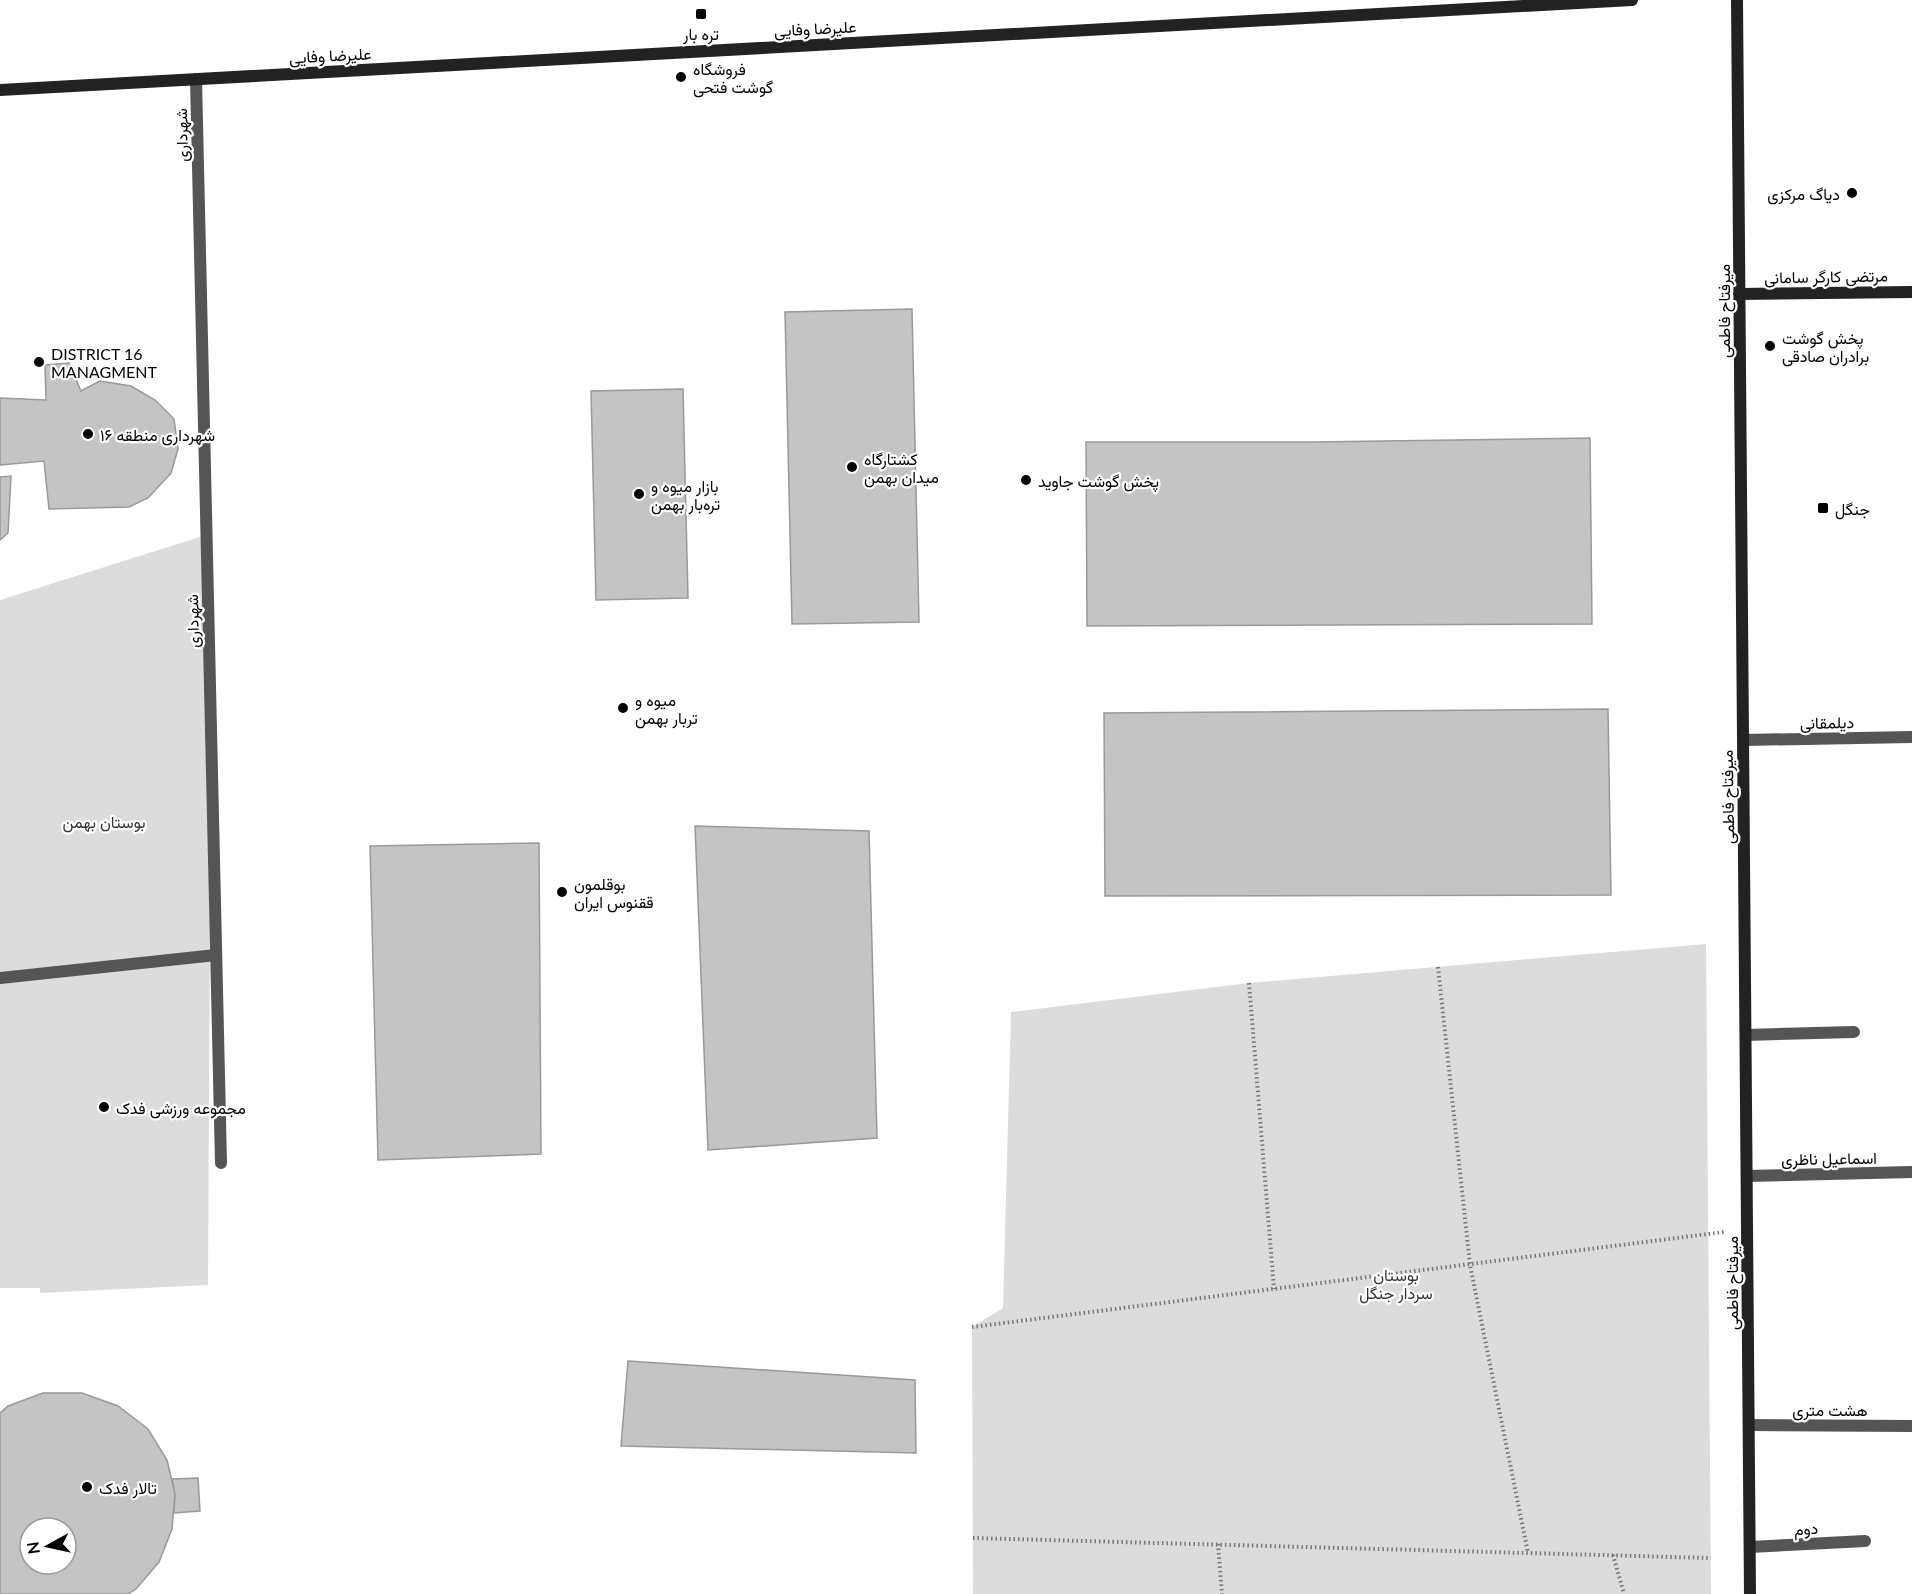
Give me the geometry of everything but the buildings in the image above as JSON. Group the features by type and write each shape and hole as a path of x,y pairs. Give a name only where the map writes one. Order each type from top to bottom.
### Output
{"street":[{"name":"علیرضا وفایی","path":"0,90 1632,0"},
{"name":"میرفتاح فاطمی","path":"1737,0 1750,1594"},
{"name":"شهرداری","path":"196,79 221,1162"},
{"name":"مرتضی کارگر سامانی","path":"1740,294 1912,292"},
{"name":"دیلمقانی","path":"1743,740 1912,737"},
{"path":"0,978 216,955"},
{"path":"1746,1035 1854,1032"},
{"name":"اسماعیل ناظری","path":"1747,1176 1912,1173"},
{"name":"هشت متری","path":"1749,1425 1912,1426"},
{"name":"دوم","path":"1750,1548 1865,1541"}],"path":[{"path":"1438,967 1470,1265 1528,1553"},
{"path":"1249,983 1274,1289"},
{"path":"972,1328 1747,1229"},
{"path":"973,1538 1711,1558"},
{"path":"1218,1544 1222,1594"},
{"path":"1613,1555 1624,1594"}],"green space":[{"name":"بوستان بهمن","path":"203,536 210,923 208,1285 40,1293 40,1288 0,1288 0,600"},
{"name":"بوستان سردار جنگل","path":"1706,944 1711,1594 973,1594 972,1327 1003,1308 1011,1012 1249,983"}],"place":[{"name":"تره بار","path":"701,14"},
{"name":"فروشگاه گوشت فتحی","path":"681,77"},
{"name":"دیاگ مرکزی","path":"1852,193"},
{"name":"پخش گوشت برادران صادقی","path":"1770,346"},
{"name":"DISTRICT 16 MANAGMENT","path":"39,362"},
{"name":"شهرداری منطقه ۱۶","path":"88,434"},
{"name":"کشتارگاه میدان بهمن","path":"852,467"},
{"name":"پخش گوشت جاوید","path":"1026,480"},
{"name":"بازار میوه و تره‌بار بهمن","path":"639,494"},
{"name":"جنگل","path":"1823,508"},
{"name":"میوه و تربار بهمن","path":"623,708"},
{"name":"بوقلمون ققنوس ایران","path":"562,892"},
{"name":"مجموعه ورزشی فدک","path":"104,1107"},
{"name":"تالار فدک","path":"87,1487"}]}
